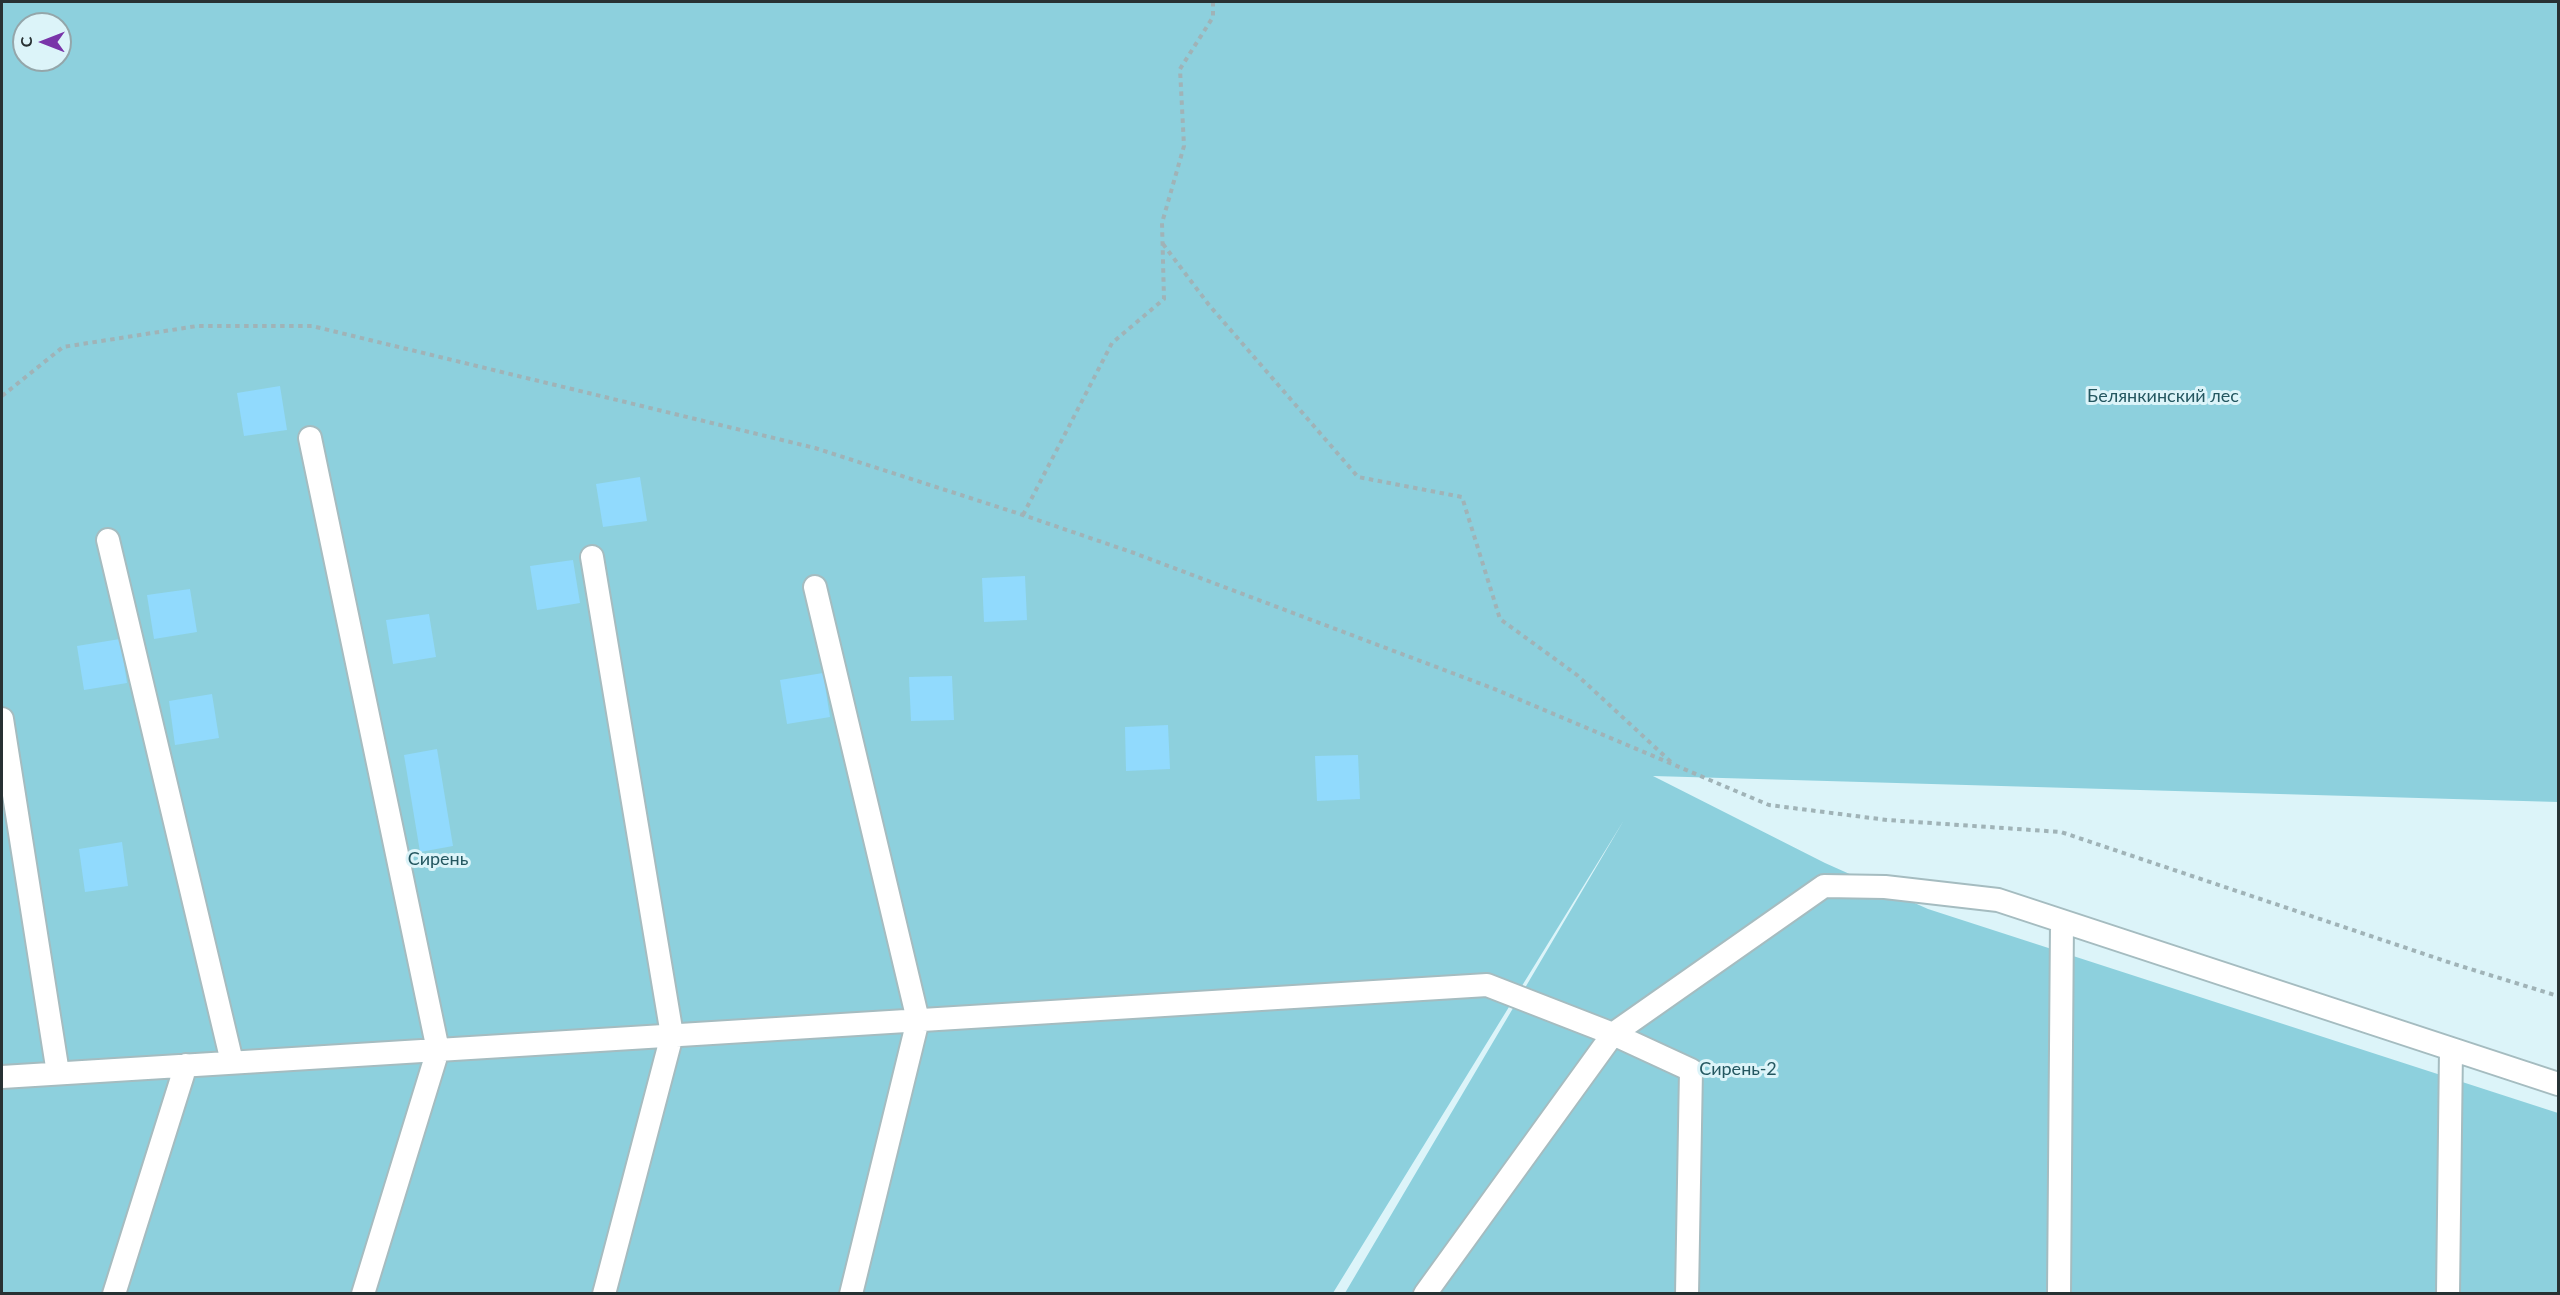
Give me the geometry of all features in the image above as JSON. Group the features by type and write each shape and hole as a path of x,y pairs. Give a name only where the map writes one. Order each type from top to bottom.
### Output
{"lane":[{"path":"310,438 438,1050 363,1293"},
{"path":"108,540 232,1062"},
{"path":"592,557 672,1035 604,1293"},
{"path":"814,587 918,1020 851,1293"},
{"path":"2,719 58,1073"},
{"path":"1425,1293 1613,1034 1824,886 1885,887 1998,900 2559,1084"},
{"path":"2059,1293 2062,921"},
{"path":"2,1077 1487,985 1613,1034 1691,1070 1687,1293"},
{"path":"2448,1293 2451,1049"},
{"path":"114,1293 186,1065"}],"path":[{"path":"1023,515 1112,343 1164,298 1162,223 1185,146 1180,69 1213,17 1213,2"},
{"path":"1163,244 1209,305 1358,477 1462,497 1500,619 1577,675 1674,765"},
{"path":"2,396 63,347 197,326 312,326 814,448 1023,515 1134,553 1492,688 1769,805 1887,820 2061,832 2454,964 2559,996"}],"green space":[{"path":"2,2 2558,2 2558,802 1653,776 1825,863 1928,909 2558,1113 2558,1293 1345,1293 1624,820 1333,1293 2,1294"}],"building":[{"path":"280,386 287,430 244,436 237,393"},
{"path":"640,477 647,521 603,527 596,484"},
{"path":"573,560 580,603 537,610 530,566"},
{"path":"1025,576 1027,620 984,622 982,578"},
{"path":"190,589 197,632 154,639 147,595"},
{"path":"429,614 436,657 393,664 386,620"},
{"path":"120,639 127,683 84,690 77,646"},
{"path":"823,673 830,717 787,724 780,680"},
{"path":"952,676 954,720 911,721 909,677"},
{"path":"212,694 219,738 175,745 169,701"},
{"path":"1168,725 1170,769 1126,771 1125,727"},
{"path":"437,749 453,846 420,852 404,755"},
{"path":"1358,755 1360,799 1317,801 1315,756"},
{"path":"122,842 128,886 85,892 79,849"}],"park label":[{"name":"Белянкинский лес","path":"2163,396"},
{"name":"Сирень","path":"438,859"},
{"name":"Сирень-2","path":"1738,1069"}]}
